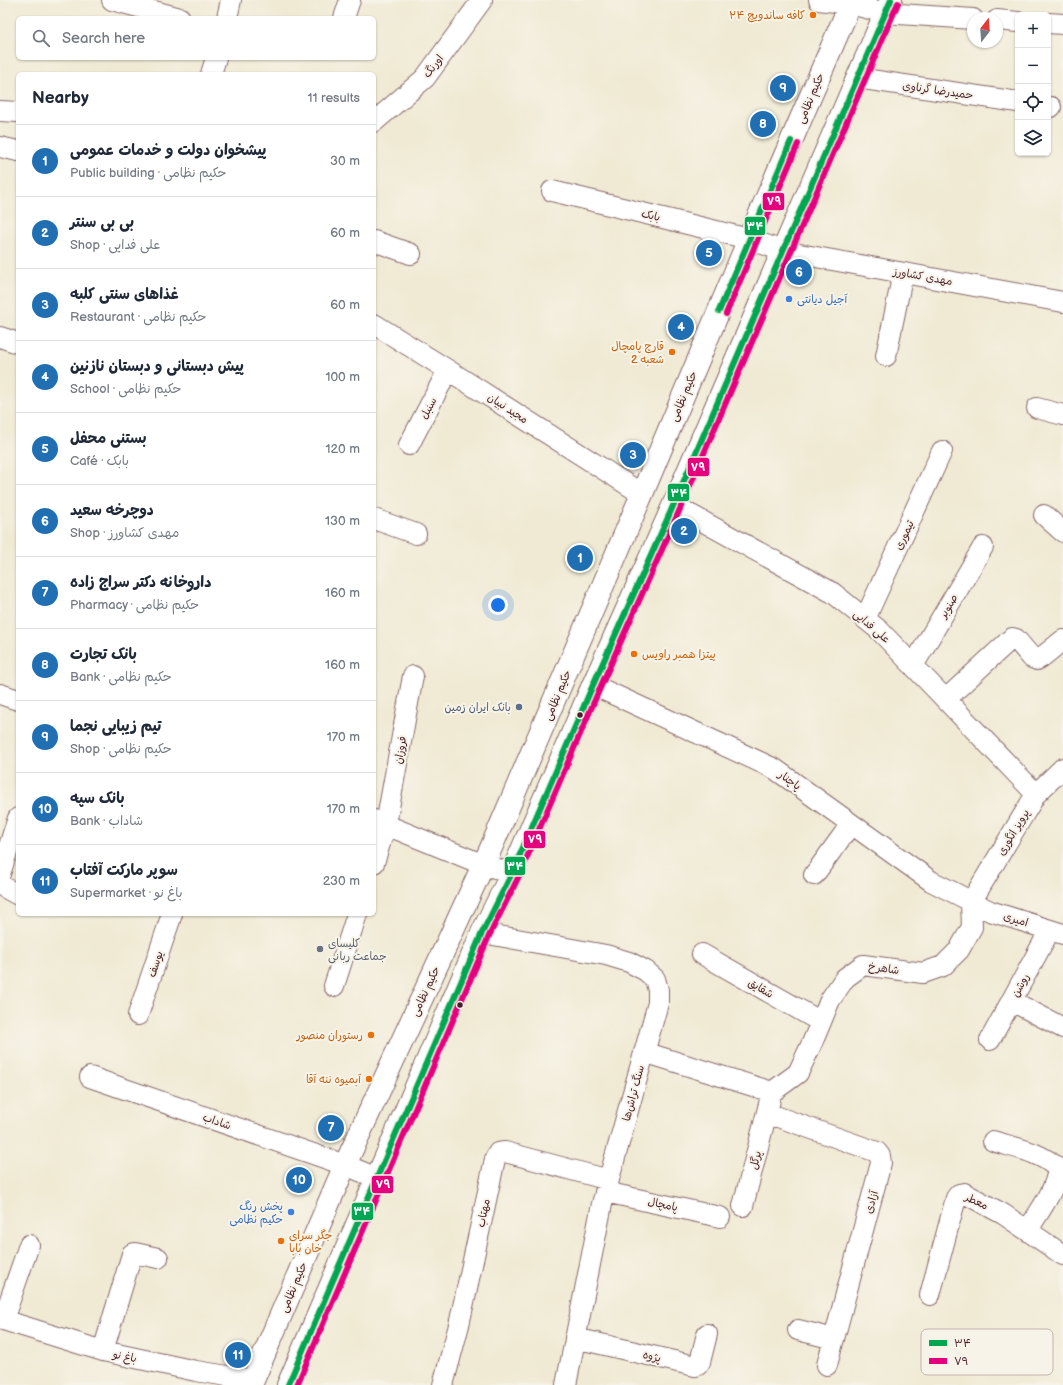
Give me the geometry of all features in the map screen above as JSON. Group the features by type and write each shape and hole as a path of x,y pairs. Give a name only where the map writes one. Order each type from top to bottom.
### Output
{"main road":[{"name":"حکیم نظامی","path":"252,1383 345,1165 484,865 851,2"},
{"path":"288,1385 482,933 512,873 888,7"}],"street":[{"path":"112,0 172,16"},
{"path":"227,16 232,0"},
{"path":"345,16 350,0"},
{"name":"اورنگ","path":"376,120 425,78 482,0"},
{"path":"819,0 851,2 967,18"},
{"path":"1003,21 1015,22"},
{"path":"1051,23 1063,24"},
{"path":"212,72 215,60"},
{"name":"حمیدرضا گرناوی","path":"857,78 1015,102"},
{"path":"0,111 16,112"},
{"path":"0,147 16,151"},
{"name":"بابک","path":"552,191 749,239 783,251"},
{"path":"376,242 411,254"},
{"name":"مهدی کشاورز","path":"783,251 1063,302"},
{"path":"886,356 903,273"},
{"name":"مجید نبیان","path":"376,330 448,370 642,494"},
{"path":"0,337 16,342"},
{"name":"سنبل","path":"409,446 448,370"},
{"path":"1037,408 1063,415"},
{"name":"تیموری","path":"865,619 942,451"},
{"name":"علی فدایی","path":"673,505 833,593 878,630 1036,794"},
{"path":"1044,515 1063,532"},
{"path":"376,520 416,534"},
{"name":"صنوبر","path":"913,666 983,546"},
{"path":"946,700 1012,638 1016,639 1032,658 1037,660 1063,640"},
{"name":"فروزان","path":"376,849 380,822 413,676"},
{"name":"پاچنار","path":"593,685 775,769 931,881 971,902"},
{"path":"0,694 16,699"},
{"name":"پرویز انگوری","path":"971,902 1036,794 1063,768"},
{"path":"380,822 484,865 512,873"},
{"path":"0,874 16,824"},
{"path":"814,875 851,824"},
{"path":"0,885 16,894"},
{"name":"امیری","path":"971,902 990,911 1057,932"},
{"name":"شاهرخ","path":"772,1092 798,1073 830,1000 845,978 863,965 923,973 943,966 959,950 972,927 971,902"},
{"name":"یوسف","path":"138,1014 171,916"},
{"path":"334,986 356,916"},
{"name":"روشن","path":"990,1040 1012,1001 1057,932"},
{"name":"سنگ تراش‌ها","path":"482,933 606,955 629,962 646,971 655,980 658,990 658,1003 607,1186 566,1385"},
{"name":"شقایق","path":"702,954 821,1022"},
{"path":"1012,1001 1063,1028"},
{"path":"644,1052 772,1092"},
{"name":"شاداب","path":"90,1077 345,1165 377,1178"},
{"name":"پرگل","path":"743,1206 772,1092"},
{"name":"آزادی","path":"767,1113 877,1152 880,1156 881,1163 827,1365"},
{"path":"993,1141 1033,1154 1051,1162 1058,1169 1057,1177 1050,1195 1028,1230"},
{"name":"مهتاب","path":"443,1385 459,1325 495,1159 498,1153 505,1152 607,1186"},
{"name":"پامچال","path":"607,1186 720,1217"},
{"name":"معطر","path":"930,1295 956,1198 959,1194 964,1193 1003,1214 1063,1255"},
{"path":"2,1320 29,1245"},
{"path":"103,1351 132,1254 135,1253 158,1258"},
{"name":"باغ نو","path":"2,1320 103,1351 252,1383"},
{"path":"798,1330 834,1339"},
{"name":"پژوه","path":"575,1338 695,1366 700,1362 707,1334"}],"transit line":[{"name":"۳۴","path":"288,1385 482,933 512,873 593,685 670,513 891,0"},
{"name":"۷۹","path":"297,1385 489,936 519,876 600,688 677,516 898,3"},
{"name":"۳۴","path":"719,311 791,141"},
{"name":"۷۹","path":"726,314 798,144"}],"place":[{"name":"کافه ساندویچ ۲۴","path":"813,15"},
{"name":"تیم زیبایی نجما","path":"783,88"},
{"name":"بانک تجارت","path":"763,124"},
{"name":"بستنی محفل","path":"709,253"},
{"name":"دوچرخه سعید","path":"799,272"},
{"name":"آجیل دیانتی","path":"789,299"},
{"name":"پیش دبستانی و دبستان نازنین","path":"681,327"},
{"name":"قارچ پامچال شعبه 2","path":"672,352"},
{"name":"غذاهای سنتی کلبه","path":"633,455"},
{"name":"بی بی سنتر","path":"684,531"},
{"name":"پیشخوان دولت و خدمات عمومی","path":"580,558"},
{"name":"پیتزا همبر راویس","path":"634,654"},
{"name":"بانک ایران زمین","path":"519,707"},
{"name":"کلیسای جماعت ربانی","path":"320,949"},
{"name":"رستوران منصور","path":"371,1035"},
{"name":"آبمیوه ننه آقا","path":"369,1079"},
{"name":"داروخانه دکتر سراج زاده","path":"331,1128"},
{"name":"بانک سپه","path":"299,1180"},
{"name":"پخش رنگ حکیم نظامی","path":"291,1212"},
{"name":"جگر سرای خان بابا","path":"281,1241"},
{"name":"سوپر مارکت آفتاب","path":"238,1355"}]}
